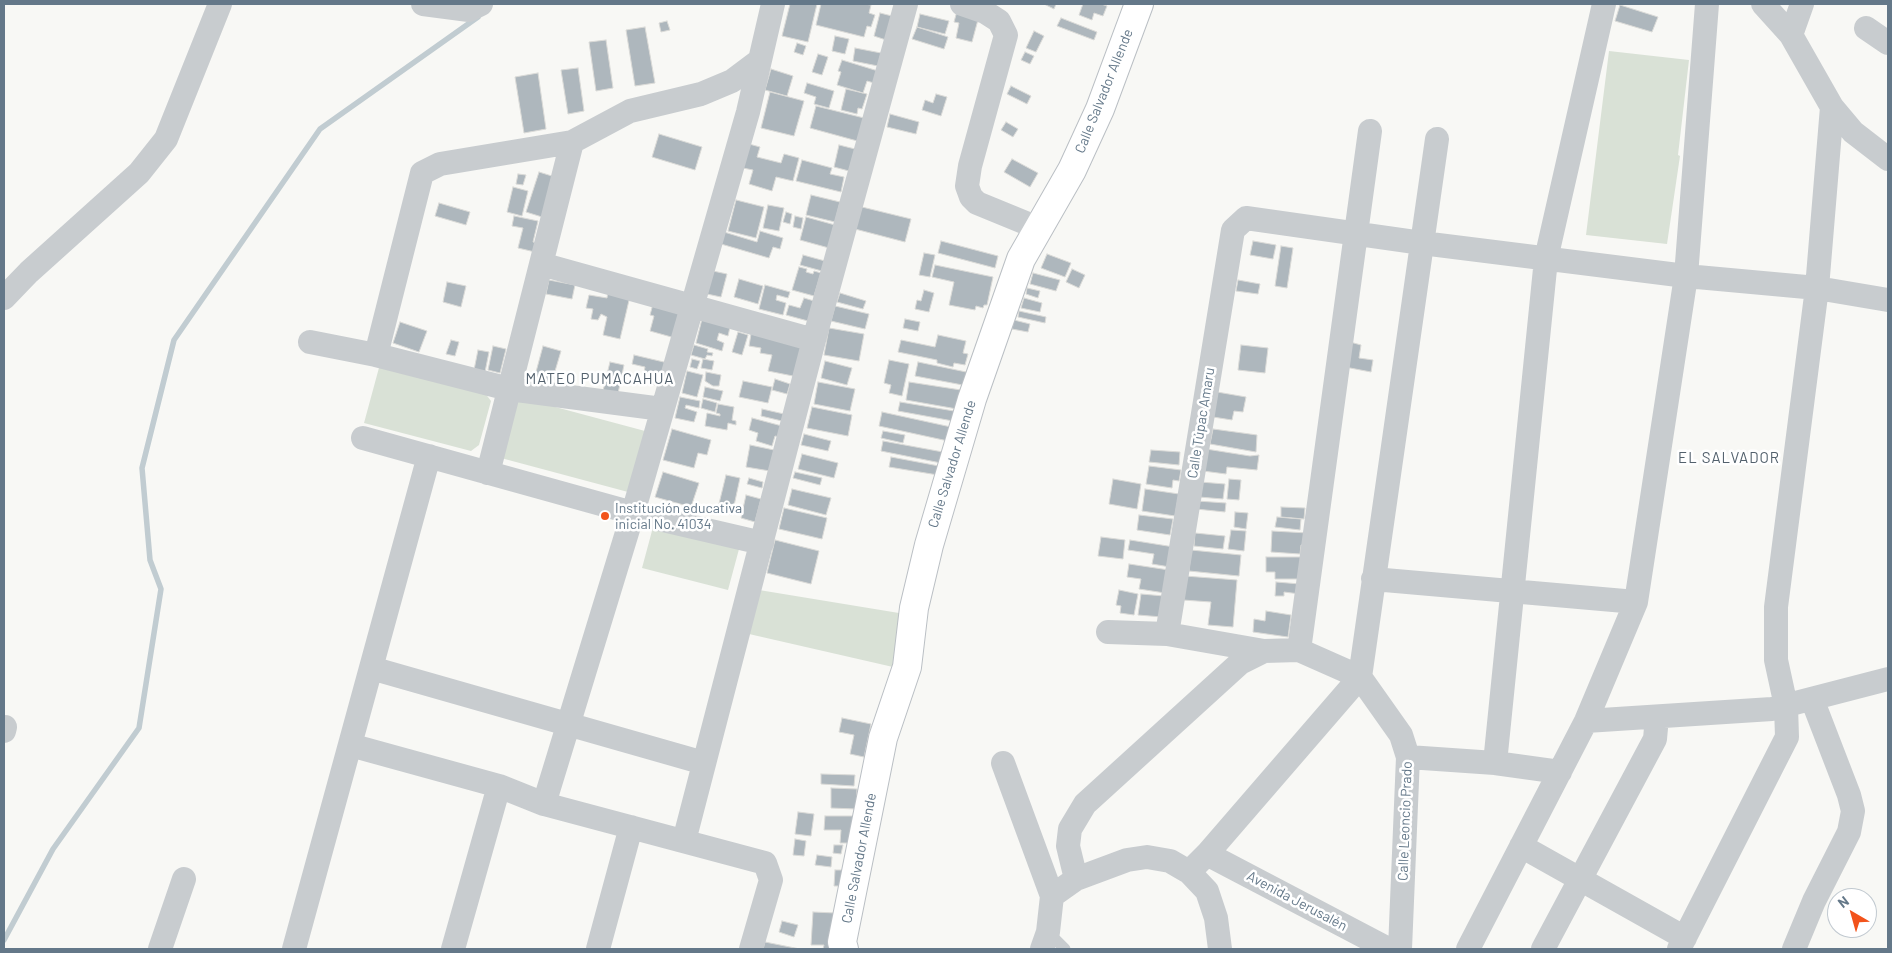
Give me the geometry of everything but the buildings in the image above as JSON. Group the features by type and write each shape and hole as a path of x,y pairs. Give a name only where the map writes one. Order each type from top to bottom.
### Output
{"street":[{"path":"4,298 29,272 139,173 166,139 220,4"},
{"path":"423,4 469,10 481,4"},
{"path":"544,804 633,513 748,112 773,4"},
{"path":"684,841 814,340 906,4"},
{"path":"962,4 985,12 999,21 1006,35 966,186 971,197 977,203 1038,228"},
{"name":"Calle Salvador Allende","path":"844,949 842,942 883,738 908,667 914,608 929,545 972,399 1021,259 1072,170 1100,109 1139,4"},
{"path":"1494,763 1546,259 1604,4"},
{"path":"1468,949 1586,721 1636,602 1686,276 1707,4"},
{"path":"1763,4 1790,35 1832,107 1853,132 1888,159"},
{"path":"1790,35 1802,4"},
{"path":"1866,28 1888,43"},
{"path":"376,355 422,174 440,164 572,142 630,111 701,94 732,81 760,60"},
{"path":"1521,846 1580,880 1682,944 1787,736 1786,706 1776,660 1776,607 1816,288 1832,107"},
{"path":"1299,650 1370,131"},
{"path":"1189,872 1207,854 1360,677 1437,139"},
{"path":"488,473 572,142"},
{"name":"Calle Túpac Amaru","path":"1167,634 1233,230 1246,218 1356,234"},
{"path":"1356,234 1422,244 1686,276 1816,288 1888,300"},
{"path":"541,264 814,340"},
{"path":"310,342 376,355 509,389 662,409"},
{"path":"364,438 633,513 762,543"},
{"path":"294,949 429,456"},
{"path":"1373,579 1636,602"},
{"path":"1108,632 1167,634 1264,652 1299,650 1360,677"},
{"path":"1076,879 1068,846 1070,829 1085,804 1240,663 1264,652"},
{"path":"371,668 704,763"},
{"name":"Calle Leoncio Prado","path":"1360,677 1401,734 1408,757 1400,949"},
{"path":"1586,721 1772,709 1888,679"},
{"path":"1794,949 1814,901 1849,832 1853,811 1849,795 1812,699"},
{"path":"1543,949 1655,739 1657,716"},
{"path":"350,745 499,786 544,804 765,864 772,880 751,949"},
{"path":"1408,757 1494,763 1560,772"},
{"path":"1003,763 1052,896 1045,941"},
{"path":"452,949 499,786"},
{"path":"598,949 631,827"},
{"name":"Avenida Jerusalén","path":"1207,854 1388,949"},
{"path":"1052,896 1076,879 1127,860 1147,857 1170,861 1189,872 1207,891 1216,918 1220,949"},
{"path":"160,949 184,879"}],"lane":[{"path":"1045,941 1065,949"}],"shaded area":[{"path":"1609,51 1689,60 1678,155 1680,156 1667,244 1586,235"},
{"path":"380,364 485,393 491,401 479,445 471,451 364,423"},
{"path":"518,397 645,431 628,492 501,458"},
{"path":"656,516 742,538 728,590 642,568"},
{"path":"759,590 905,614 893,667 749,634"}],"waterway":[{"path":"4,940 53,849 139,728 161,589 150,560 142,468 174,340 320,129 478,17"}],"place":[{"name":"Institución educativa inicial No. 41034","path":"605,516"}],"district":[{"name":"MATEO PUMACAHUA","path":"600,379"},
{"name":"EL SALVADOR","path":"1729,458"}]}
